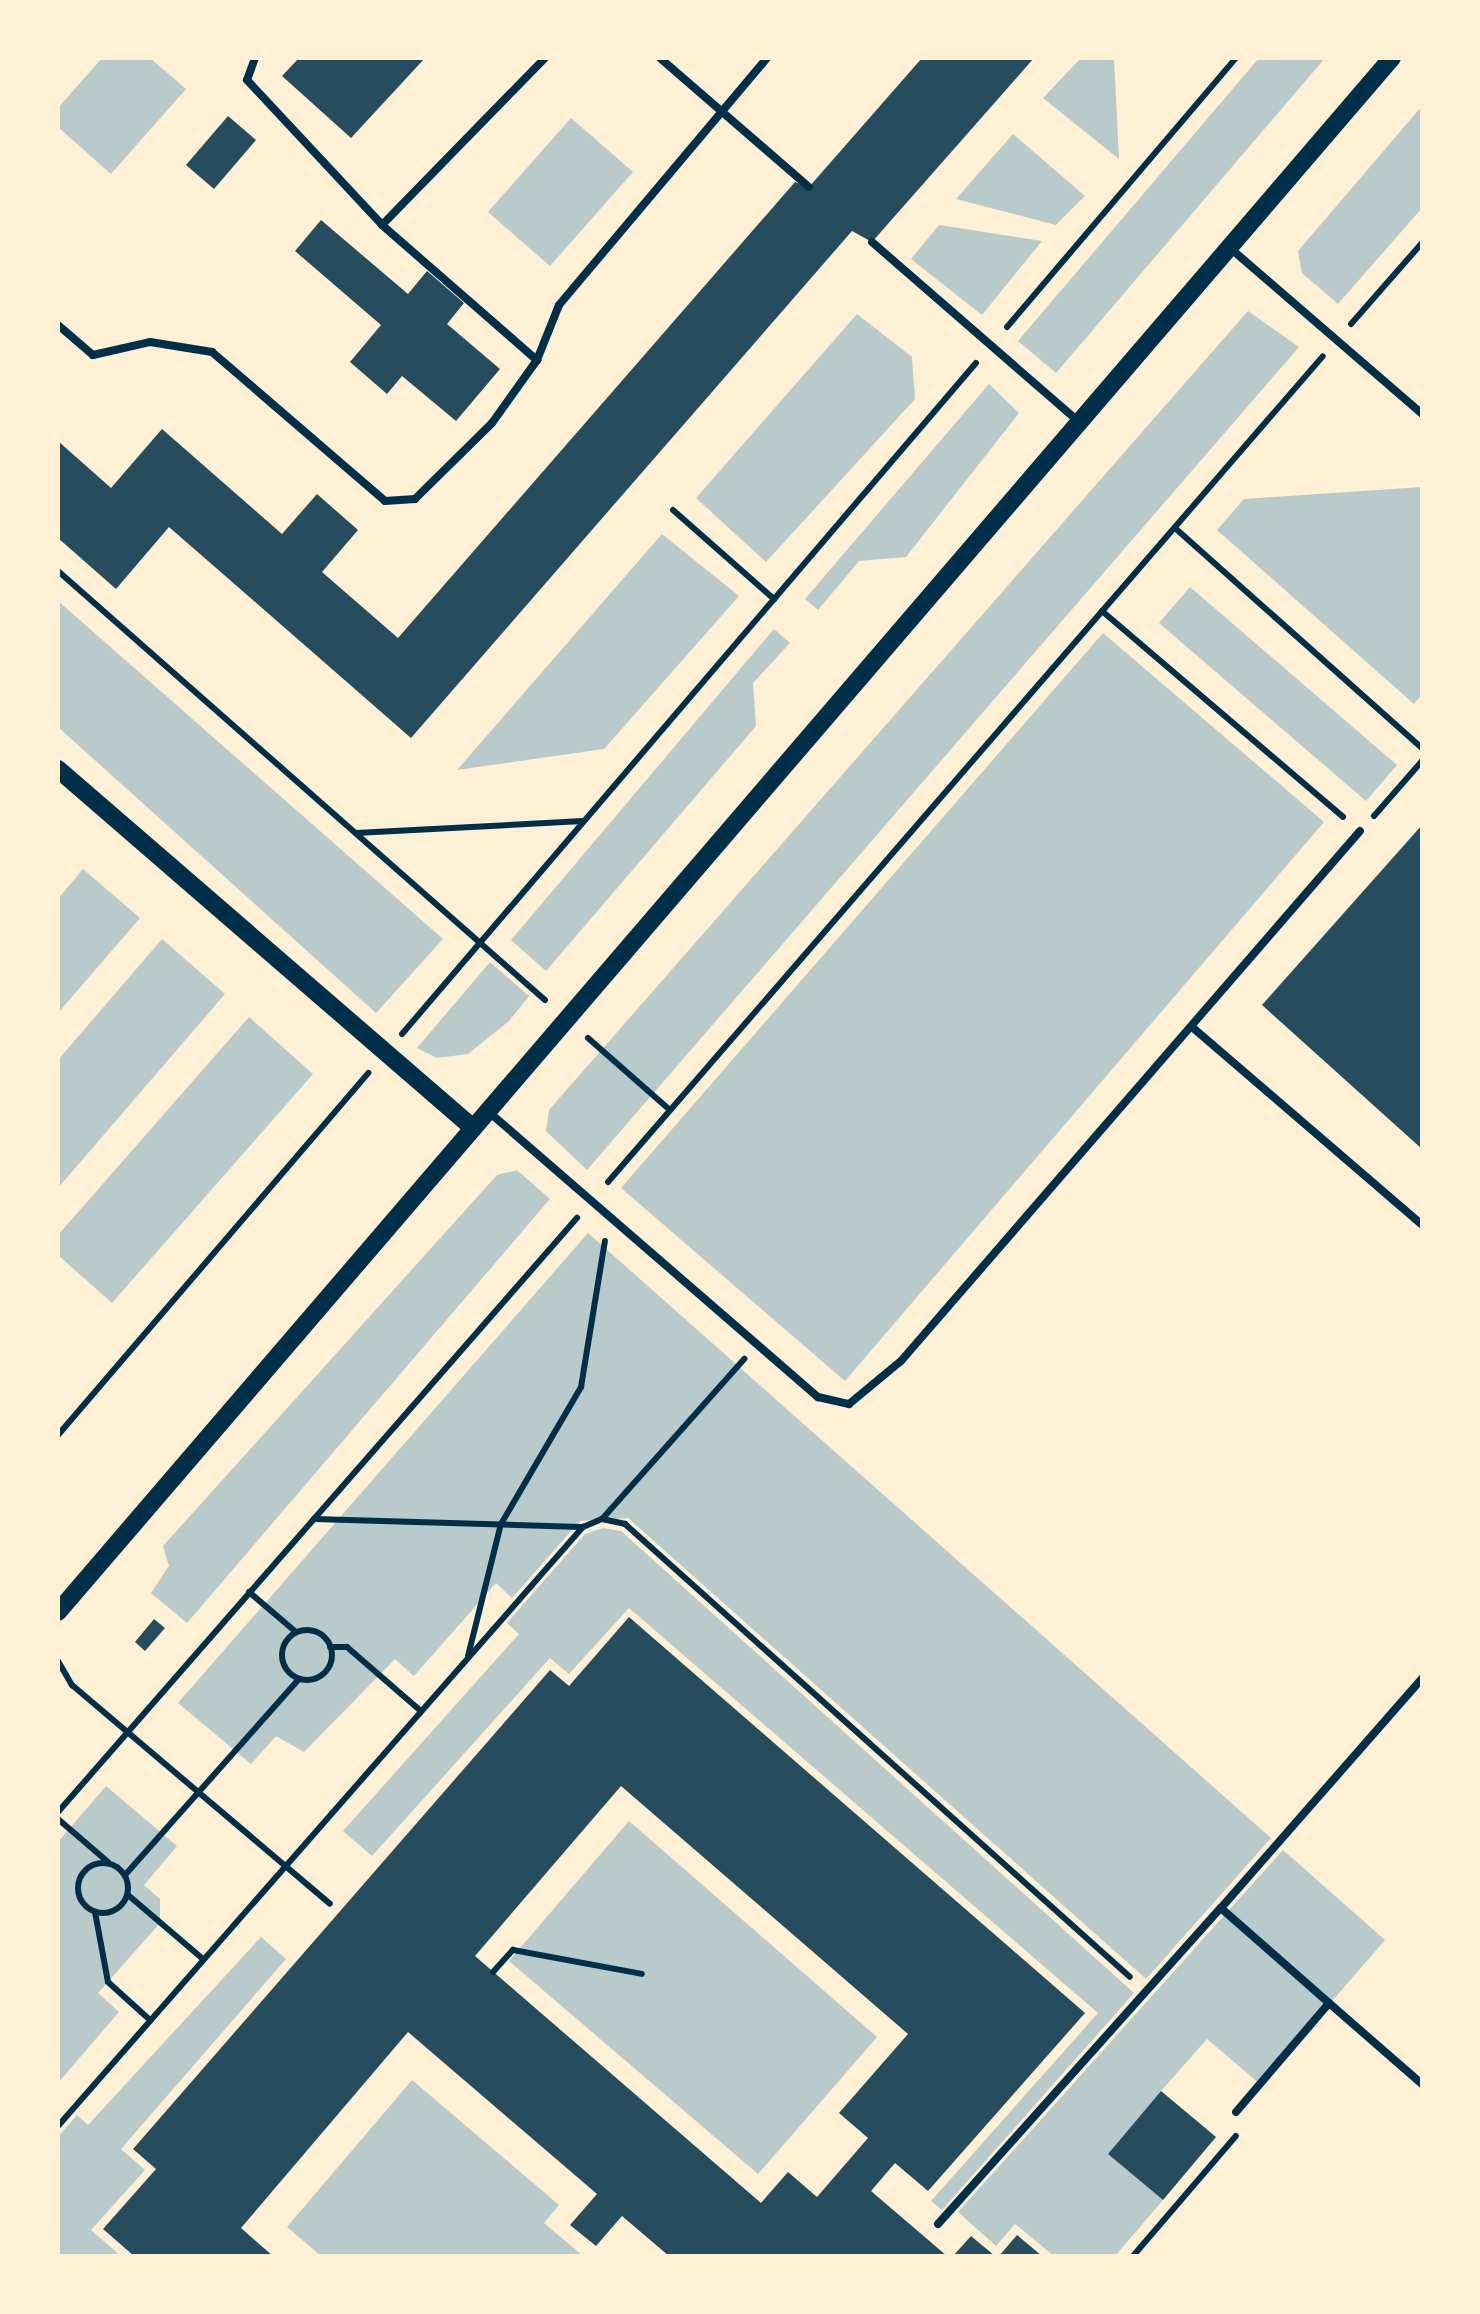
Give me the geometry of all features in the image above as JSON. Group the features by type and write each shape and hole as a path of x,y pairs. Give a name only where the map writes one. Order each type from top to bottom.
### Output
{"street":[{"path":"58,1612 1392,58"},
{"path":"58,770 474,1128"}],"lane":[{"path":"254,58 248,80 382,225 537,360"},
{"path":"382,225 545,58"},
{"path":"660,58 809,187"},
{"path":"58,324 94,356 150,342 212,352 386,501 415,499 442,480 537,360 559,305 767,58"},
{"path":"872,242 1080,423"},
{"path":"1230,248 1422,414"},
{"path":"488,1111 818,1397 848,1404 875,1389 1360,831"},
{"path":"1192,1027 1422,1225"},
{"path":"938,2224 1422,1678"},
{"path":"1221,1908 1422,2084"},
{"path":"1236,2112 1330,2004"}],"path":[{"path":"58,1435 1236,58"},
{"path":"204,1959 128,1895 124,1875 58,1815 1422,243"},
{"path":"673,510 774,599"},
{"path":"1175,528 1422,748"},
{"path":"58,571 670,1110"},
{"path":"1102,611 1360,831 1422,761"},
{"path":"355,833 585,820"},
{"path":"468,1658 501,1524 580,1387 612,1218"},
{"path":"602,1520 758,1344"},
{"path":"314,1519 582,1527 602,1520 625,1524 1146,1991"},
{"path":"58,2126 582,1527"},
{"path":"249,1592 296,1632 313,1631 330,1646 348,1647 422,1711"},
{"path":"296,1632 281,1652 298,1680"},
{"path":"124,1875 298,1680 328,1670 330,1646"},
{"path":"58,1661 128,1731 330,1904"},
{"path":"109,1863 80,1877 82,1902 95,1912 108,1982 150,2020"},
{"path":"95,1912 118,1908 128,1895"},
{"path":"493,1972 513,1950 642,1974"},
{"path":"1133,2256 1236,2138 1236,2112"}],"shaded area":[{"path":"102,58 150,58 186,89 111,174 58,127 58,108"},
{"path":"1081,58 1114,58 1119,159 1043,98"},
{"path":"1259,58 1325,58 1056,373 1018,341"},
{"path":"1422,106 1422,208 1338,304 1302,273 1298,251"},
{"path":"571,118 633,172 550,266 488,212"},
{"path":"1013,134 1085,196 1056,225 956,199"},
{"path":"939,225 1042,241 982,315 911,259"},
{"path":"1248,311 1299,347 587,1170 546,1131 549,1110"},
{"path":"857,314 912,357 915,399 766,562 696,498"},
{"path":"989,384 1019,413 906,557 859,561 818,610 805,599"},
{"path":"1422,487 1422,694 1414,704 1217,530 1244,499"},
{"path":"662,534 739,596 604,749 457,770"},
{"path":"1190,587 1397,765 1366,801 1159,623"},
{"path":"58,601 443,939 376,1013 58,727"},
{"path":"774,629 790,643 753,683 756,726 546,971 511,940"},
{"path":"1103,633 1324,822 845,1381 621,1188"},
{"path":"83,869 140,918 58,1013 58,899"},
{"path":"162,939 225,994 58,1188 58,1060"},
{"path":"490,962 529,996 509,1021 468,1054 437,1058 417,1048"},
{"path":"249,1017 313,1074 112,1303 58,1255 58,1235"},
{"path":"517,1170 550,1199 187,1623 151,1593 169,1566 163,1546 497,1175"},
{"path":"588,1233 1271,1838 1146,1979 628,1518 580,1521 512,1598 496,1583 414,1676 395,1659 304,1752 276,1736 251,1764 178,1703"},
{"path":"603,1528 621,1531 1134,1993 942,2210 931,2201 1098,2013 629,1608 569,1674 550,1658 372,1856 343,1831 519,1634 507,1623 585,1534"},
{"path":"106,1786 177,1846 144,1885 160,1899 160,1923 98,1993 119,2012 58,2083 58,1842"},
{"path":"629,1821 877,2037 758,2174 509,1961"},
{"path":"1283,1850 1385,1940 1260,2084 1207,2039 1161,2091 1108,2154 1163,2200 1115,2256 1054,2256 1015,2224 996,2246 958,2212"},
{"path":"261,1937 286,1959 121,2149 145,2170 91,2230 121,2256 58,2256 58,2137 77,2115 88,2125"},
{"path":"412,2080 559,2205 544,2223 583,2256 321,2256 287,2227"}],"building":[{"path":"299,58 425,58 351,138 282,76"},
{"path":"922,58 1034,58 872,242 852,231 411,738 169,527 116,589 58,538 58,441 111,488 162,429 282,534 317,494 358,530 322,572 398,638 795,182 809,187"},
{"path":"228,116 256,140 214,189 186,165"},
{"path":"321,220 408,294 427,271 464,303 447,324 500,369 456,421 402,376 387,394 350,362 381,325 295,251"},
{"path":"1422,825 1422,1149 1262,1005"},
{"path":"629,1617 1085,2013 928,2191 895,2163 871,2191 947,2256 669,2256 622,2216 596,2246 570,2225 597,2194 408,2032 241,2228 273,2256 134,2256 103,2229 156,2169 133,2149 550,1670 569,1686","holes":["621,1786 908,2034 839,2113 868,2138 817,2197 788,2172 761,2203 475,1956"]},
{"path":"154,1619 165,1628 145,1651 135,1642"},
{"path":"1161,2091 1216,2137 1163,2200 1108,2154"},
{"path":"1017,2235 1042,2256 999,2256"},
{"path":"971,2236 995,2256 953,2256"}]}
